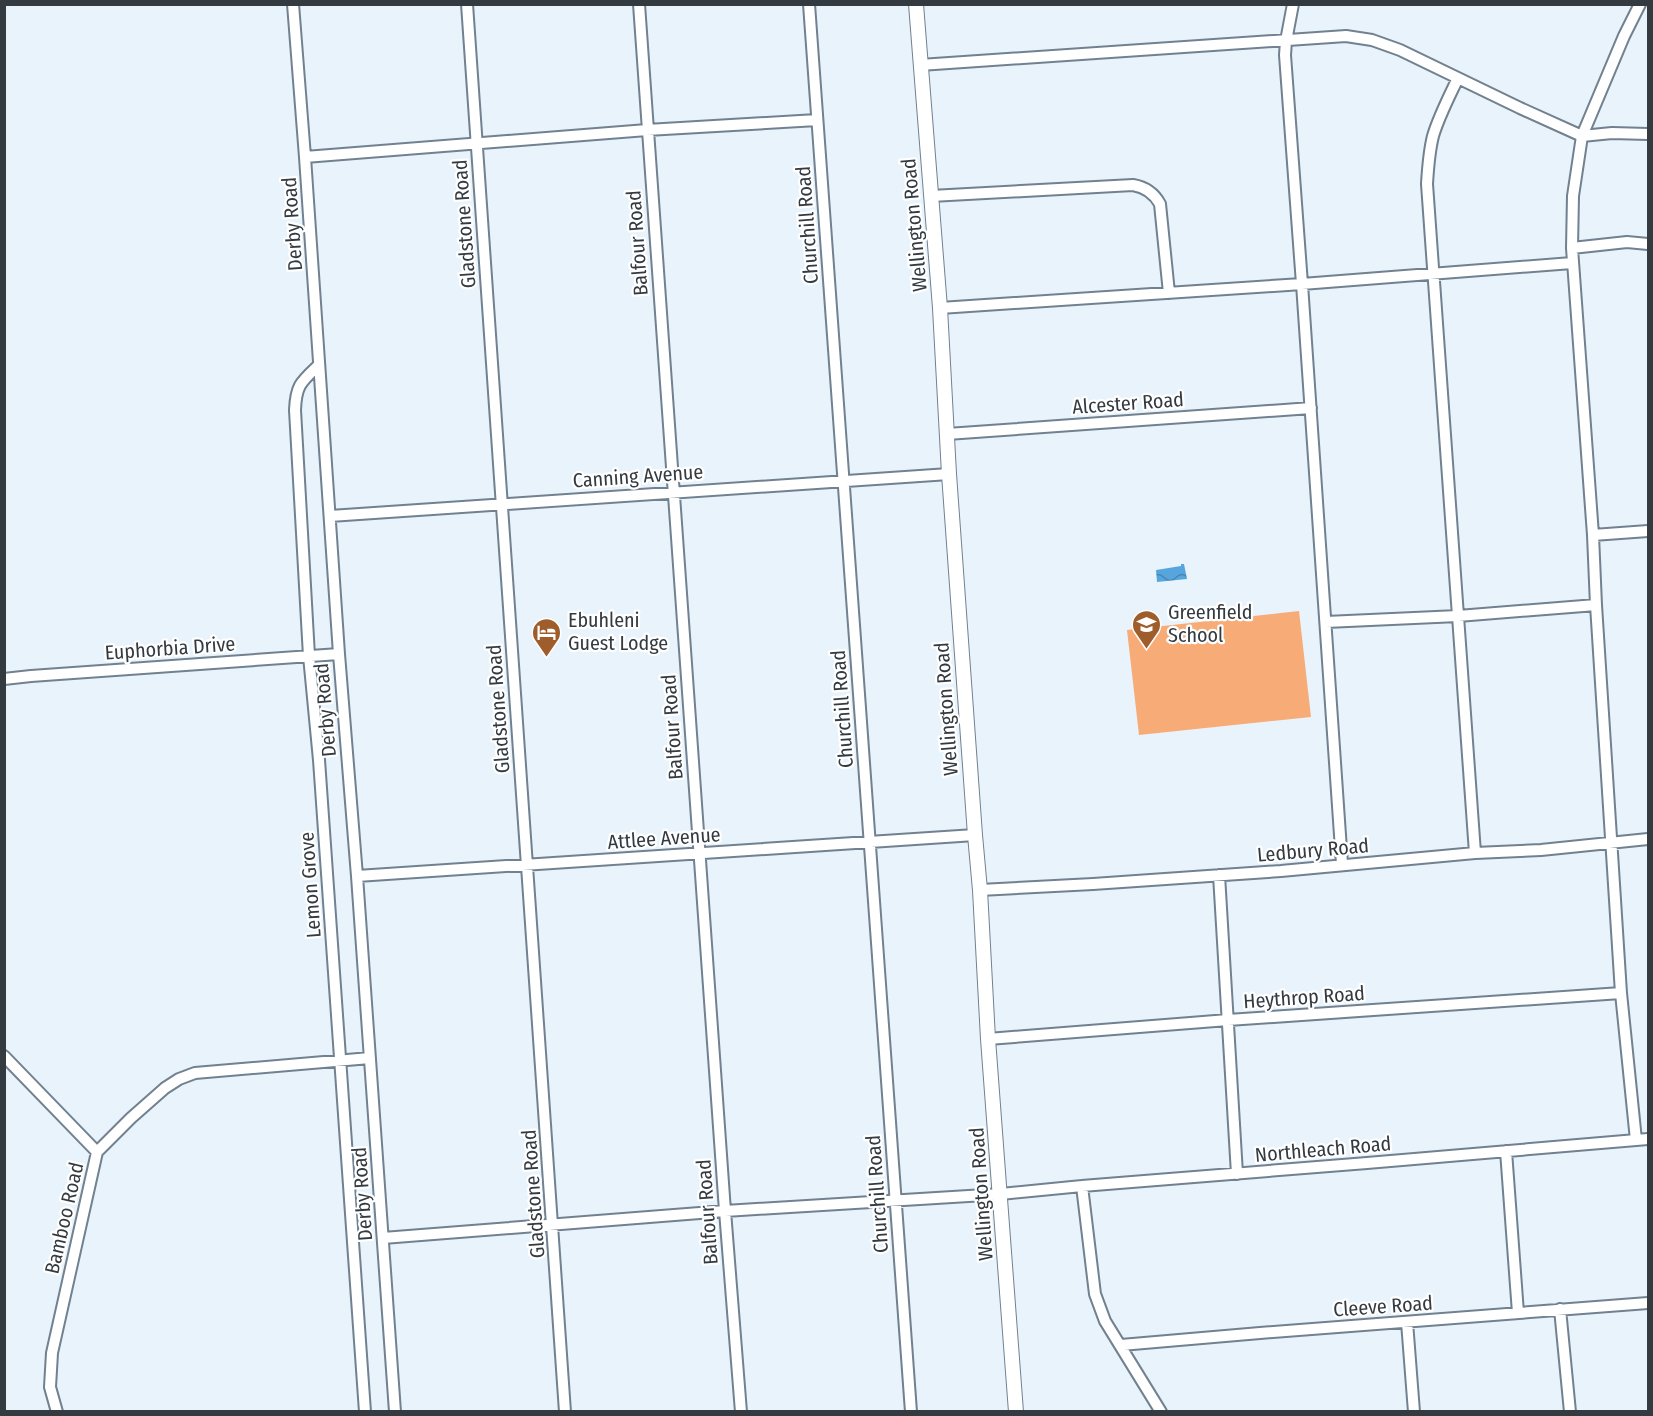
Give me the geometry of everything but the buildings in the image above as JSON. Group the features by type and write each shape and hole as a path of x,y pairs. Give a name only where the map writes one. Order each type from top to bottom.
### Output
{"main road":[{"name":"Wellington Road","path":"916,4 940,308 988,1039 1016,1412"}],"street":[{"name":"Derby Road","path":"293,4 395,1412"},
{"name":"Gladstone Road","path":"467,4 565,1412"},
{"name":"Balfour Road","path":"639,4 741,1412"},
{"name":"Churchill Road","path":"809,4 911,1412"},
{"path":"1293,4 1285,55 1342,864"},
{"path":"1636,1140 1621,993 1593,535 1572,248 1573,196 1582,136 1640,4"},
{"path":"920,65 1346,36 1372,40 1400,50 1582,136 1612,133 1648,134"},
{"path":"1458,78 1433,136 1426,184 1475,853"},
{"path":"305,157 647,129 817,120"},
{"path":"931,196 1140,186 1153,194 1160,204 1169,292"},
{"path":"1572,248 1627,242 1648,244"},
{"path":"940,308 1572,264"},
{"name":"Lemon Grove","path":"319,365 298,388 295,397 295,422 309,656 320,772 365,1412"},
{"name":"Alcester Road","path":"947,434 1311,408"},
{"name":"Canning Avenue","path":"330,516 950,474"},
{"path":"1593,535 1648,531"},
{"path":"1326,622 1458,616 1596,605"},
{"name":"Euphorbia Drive","path":"4,679 339,654"},
{"name":"Attlee Avenue","path":"357,876 975,835"},
{"name":"Ledbury Road","path":"980,890 1281,871 1648,839"},
{"path":"1219,875 1237,1174"},
{"name":"Heythrop Road","path":"988,1039 1621,993"},
{"path":"4,1056 97,1152"},
{"name":"Bamboo Road","path":"57,1412 50,1387 52,1353 97,1152 165,1088 195,1073 370,1058"},
{"name":"Northleach Road","path":"383,1238 725,1211 1001,1194 1648,1138"},
{"path":"1506,1151 1518,1313"},
{"path":"1082,1186 1095,1294 1105,1321 1161,1412"},
{"name":"Cleeve Road","path":"1121,1345 1648,1303"},
{"path":"1560,1309 1570,1412"},
{"path":"1407,1322 1414,1412"}],"shaded area":[{"path":"1299,611 1311,717 1139,735 1127,630"}],"water":[{"path":"1184,564 1187,579 1157,582 1156,570 1181,566"}],"place":[{"name":"Greenfield School","path":"1147,650"},
{"name":"Ebuhleni Guest Lodge","path":"547,658"}]}
